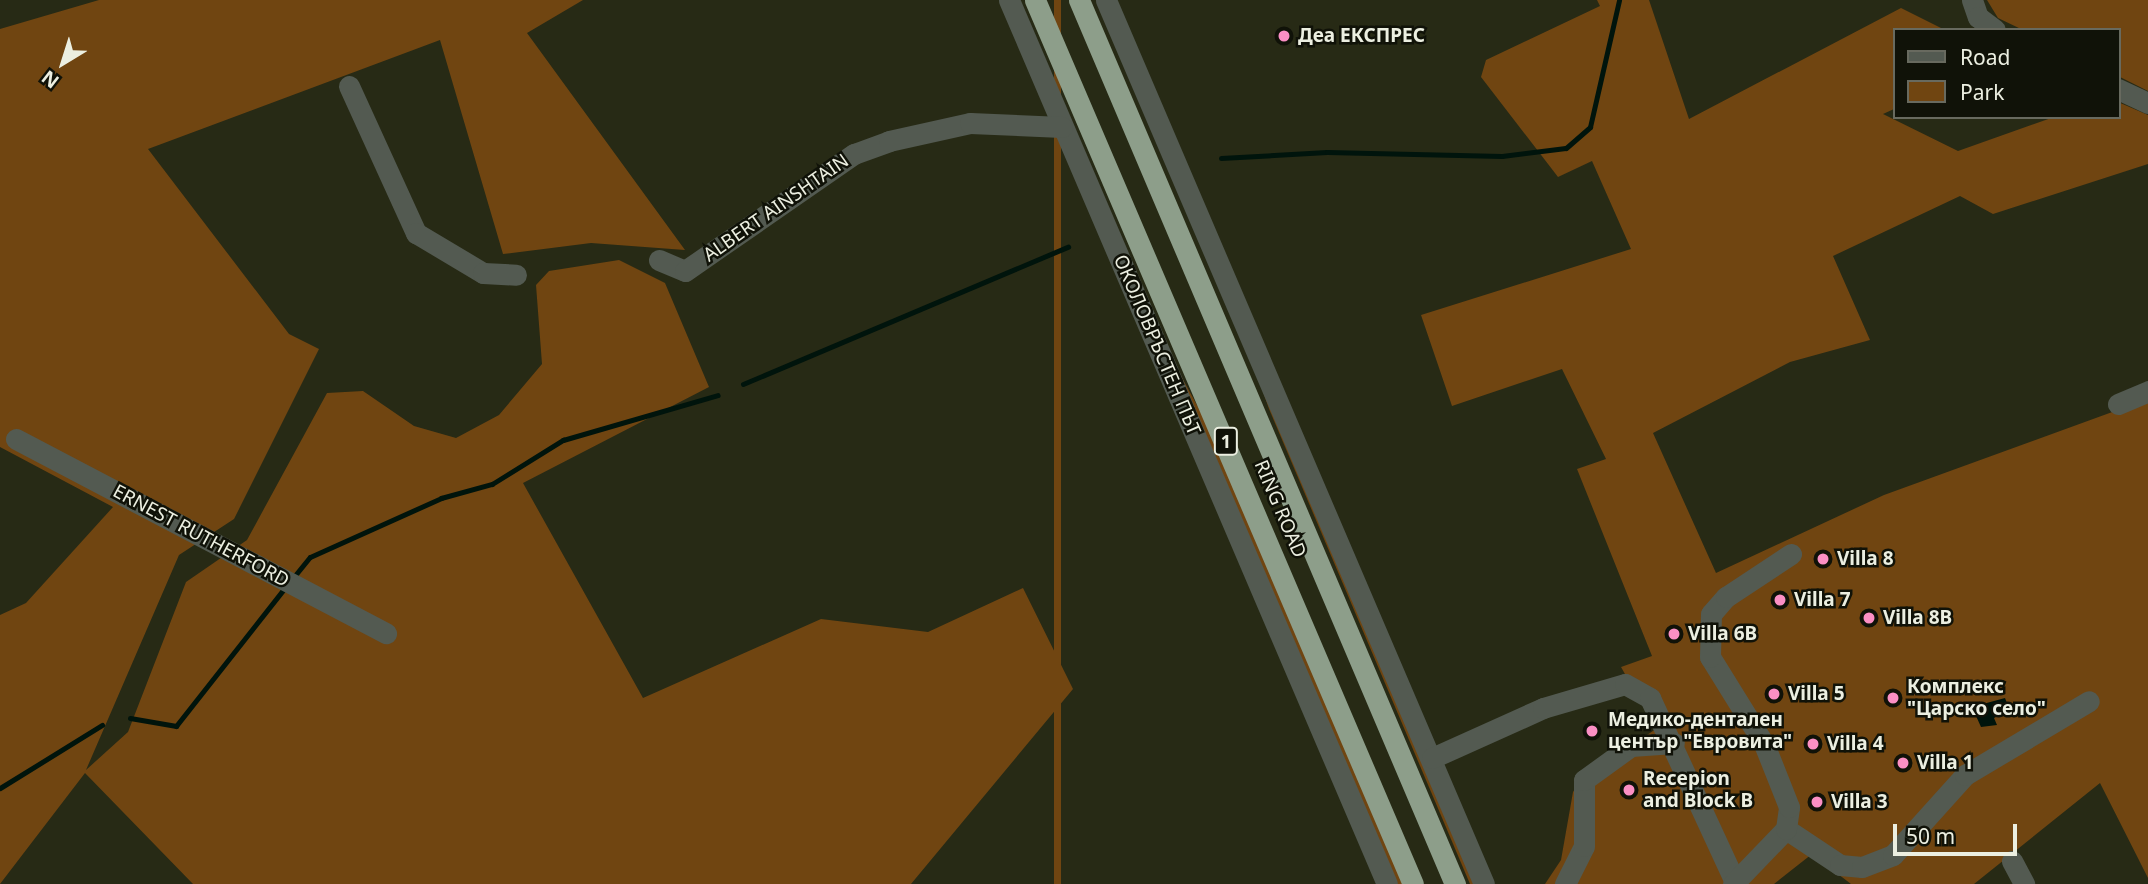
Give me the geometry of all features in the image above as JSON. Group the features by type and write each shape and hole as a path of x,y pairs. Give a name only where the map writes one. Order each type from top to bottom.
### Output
{"highway":[{"name":"RING ROAD","path":"1035,0 1413,884"},
{"name":"RING ROAD","path":"1079,0 1455,884"}],"street":[{"name":"ОКОЛОВРЪСТЕН ПЪТ","path":"1009,0 1387,884"},
{"path":"1106,0 1432,758 1483,884"},
{"path":"349,86 416,233 484,273 516,275"},
{"path":"2120,90 2148,103"},
{"name":"ALBERT AINSHTAIN","path":"659,260 685,271 854,154 889,141 970,123 1062,127"},
{"path":"2118,404 2148,391"},
{"name":"ERNEST RUTHERFORD","path":"16,439 386,633"},
{"path":"1432,758 1543,708 1625,684 1650,698 1674,743 1734,883 1786,830 1784,783 1710,657 1711,614 1726,597 1791,554"},
{"path":"1786,830 1840,864 1862,867 1893,855 1965,775 2089,701"},
{"path":"1565,884 1584,846 1584,780 1631,746 1674,743"},
{"path":"2012,861 2024,884"}],"green space":[{"path":"99,0 583,0 527,33 685,250 591,243 503,254 440,40 148,149 289,334 319,349 234,519 179,555 86,770 128,732 186,582 247,540 327,393 363,391 414,426 456,438 499,415 542,364 536,285 549,271 619,260 665,283 709,387 523,483 643,698 821,619 928,632 1023,588 1073,689 911,884 193,884 85,773 0,884 0,615 26,603 113,507 0,447 0,29"},
{"path":"1054,0 1061,0 1061,884 1054,884"},
{"path":"1597,0 1649,0 1689,119 1901,8 1941,28 1892,28 1892,110 1883,114 1958,151 2048,119 2120,119 2120,103 2148,115 2148,164 1993,214 1960,196 1833,256 1870,340 1790,362 1653,433 1716,573 1884,495 2148,399 2148,878 2100,783 1974,884 1851,884 1812,854 1774,884 1545,884 1561,860 1573,792 1583,777 1656,729 1621,667 1652,656 1577,469 1606,459 1562,369 1452,406 1421,315 1631,249 1592,161 1558,177 1481,77 1486,60 1600,6"},
{"path":"1987,0 2148,0 2148,91 2120,77 2120,28 2019,28 1998,18"},
{"path":"1242,330 1478,884 1470,884 1269,409"},
{"path":"1173,361 1211,431 1403,884 1396,884"}],"shaded area":[{"path":"2005,698 2012,716 2003,713 1994,718 1997,725 1981,727 1972,707"}],"waterway":[{"path":"1221,158 1327,152 1502,156 1566,148 1590,127 1619,0"},
{"path":"743,384 1068,247"},
{"path":"292,579 310,557 441,498 492,484 563,440 718,395"},
{"path":"130,718 176,726 286,586"},
{"path":"0,788 102,725"}],"place":[{"name":"Деа ЕКСПРЕС","path":"1284,36"},
{"name":"Villa 8","path":"1823,559"},
{"name":"Villa 7","path":"1780,600"},
{"name":"Villa 8B","path":"1869,618"},
{"name":"Villa 6B","path":"1674,634"},
{"name":"Villa 5","path":"1774,694"},
{"name":"Комплекс \"Царско село\"","path":"1893,698"},
{"name":"Медико-дентален център \"Евровита\"","path":"1592,731"},
{"name":"Villa 4","path":"1813,744"},
{"name":"Villa 1","path":"1903,763"},
{"name":"Recepion and Block B","path":"1629,790"},
{"name":"Villa 3","path":"1817,802"}]}
